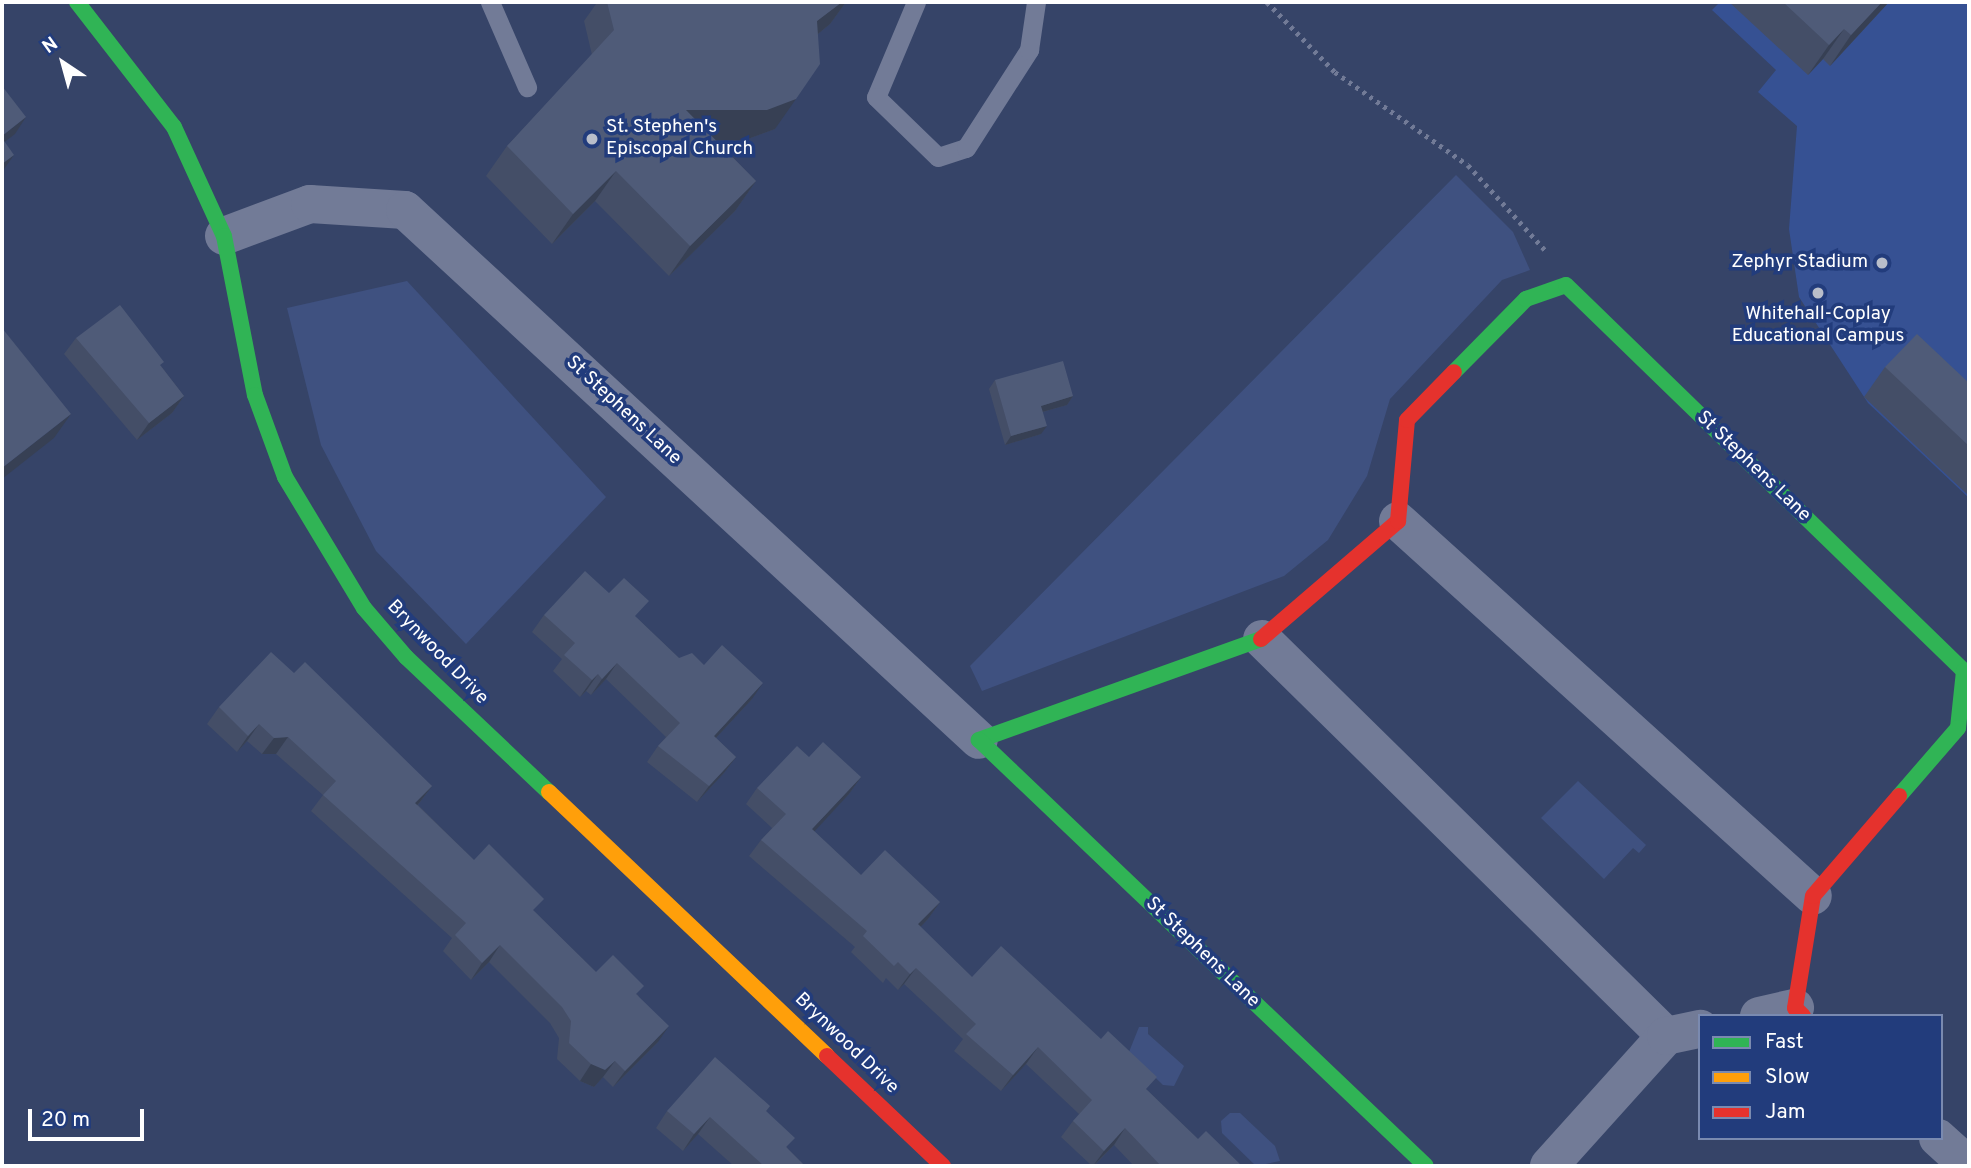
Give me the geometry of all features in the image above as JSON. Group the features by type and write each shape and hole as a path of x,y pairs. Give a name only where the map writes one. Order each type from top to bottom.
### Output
{"street":[{"name":"Brynwood Drive","path":"77,2 174,127 223,236 255,395 285,477 364,608 406,657 943,1166"},
{"name":"St Stephens Lane","path":"223,236 310,204 405,210 979,740 1426,1166"},
{"name":"St Stephens Lane","path":"1566,285 1964,671 1958,728 1813,896"},
{"path":"979,740 1262,639 1398,521 1407,420 1526,299 1566,285"},
{"path":"1398,521 1813,896 1786,1013"},
{"path":"1262,639 1683,1032 1549,1166"},
{"path":"1940,1140 1969,1166"}],"lane":[{"path":"490,2 527,87"},
{"path":"916,2 876,97 938,157 966,148 1029,50 1036,2"}],"path":[{"path":"1267,2 1335,72 1468,165 1540,239 1566,285"}],"shaded area":[{"name":"Zephyr Stadium","path":"1720,2 1969,2 1969,498 1868,403 1799,297 1789,229 1797,126 1758,92 1776,70 1712,10"},
{"path":"1456,175 1513,232 1530,270 1502,280 1390,399 1367,476 1328,540 1284,576 982,691 970,666"},
{"path":"407,281 606,497 466,644 376,551 321,445 287,308"},
{"path":"1578,781 1646,845 1639,853 1633,848 1604,879 1541,818"},
{"path":"1139,1027 1148,1027 1148,1034 1184,1066 1174,1086 1163,1085 1129,1052"},
{"path":"1230,1113 1240,1113 1275,1146 1280,1161 1256,1166 1222,1133 1221,1121"}],"building":[{"name":"St. Stephen's Episcopal Church","path":"607,2 842,2 817,21 820,64 796,99 767,110 686,110 756,181 690,246 616,171 573,214 507,146 614,30"},
{"path":"1783,2 1882,2 1851,35 1844,29 1829,45"},
{"path":"2,86 26,117 2,136"},
{"path":"2,138 14,155 2,164"},
{"path":"120,305 164,362 160,365 184,396 149,423 76,338"},
{"path":"2,328 71,414 2,468"},
{"path":"1917,334 1969,383 1969,446 1885,367"},
{"path":"1063,361 1073,396 1041,406 1047,426 1011,436 995,380"},
{"path":"585,571 609,593 624,578 649,601 635,616 679,658 692,653 704,665 722,645 763,683 714,736 736,757 709,786 658,746 680,723 617,663 602,679 598,674 592,680 564,655 575,643 544,615"},
{"path":"271,652 294,673 305,662 432,786 415,803 474,860 489,844 544,899 533,910 596,972 613,955 644,986 636,994 669,1026 625,1071 615,1061 605,1070 591,1064 569,1043 571,1021 562,1007 500,945 482,963 455,935 466,923 323,795 336,781 288,737 274,738 259,724 248,736 219,707"},
{"path":"823,742 861,777 812,829 861,875 885,850 940,902 918,924 972,977 1001,946 1101,1039 1108,1031 1157,1077 1146,1089 1198,1139 1206,1131 1242,1166 1161,1166 1125,1128 1104,1151 1073,1121 1092,1100 1038,1047 1013,1075 966,1034 976,1024 916,968 910,974 898,962 894,966 863,936 867,931 761,840 786,814 757,788 797,746 809,757"},
{"path":"715,1057 770,1106 766,1111 795,1138 786,1147 805,1166 764,1166 710,1117 694,1134 667,1111"}],"traffic: fast":[{"path":"77,2 174,127 224,236 255,395 285,477 364,608 406,657 549,792"},
{"path":"1454,372 1526,299 1566,285 1964,671 1958,728 1899,796"},
{"path":"1261,639 979,740 1426,1166"}],"traffic: slow":[{"path":"549,792 827,1056"}],"traffic: jam":[{"path":"1261,639 1398,521 1407,420 1454,372"},
{"path":"1801,1014 1795,1008 1813,896 1899,796"},
{"path":"827,1056 943,1166"}],"place":[{"name":"St. Stephen's Episcopal Church","path":"592,139"},
{"name":"Zephyr Stadium","path":"1882,263"},
{"name":"Whitehall-Coplay Educational Campus","path":"1818,293"}]}
